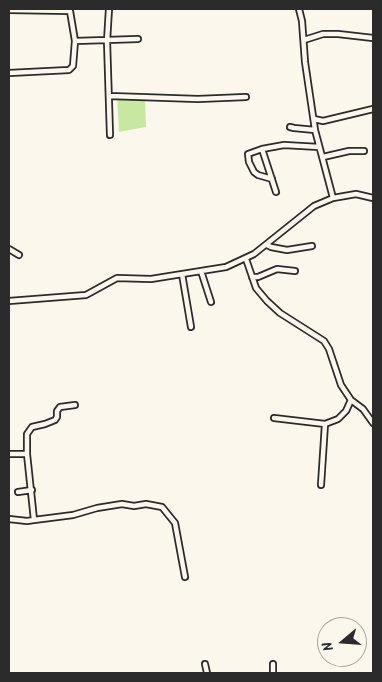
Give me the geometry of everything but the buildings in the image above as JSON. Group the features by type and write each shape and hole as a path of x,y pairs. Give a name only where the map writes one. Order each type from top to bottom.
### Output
{"street":[{"path":"108,9 110,135"},
{"path":"299,9 315,130 333,198"},
{"path":"9,10 70,11 75,41 72,66 69,70 9,73"},
{"path":"304,40 323,34 373,38"},
{"path":"75,41 138,39"},
{"path":"110,96 198,100 246,97"},
{"path":"314,119 323,121 373,109"},
{"path":"290,127 315,130"},
{"path":"272,179 256,174 249,162 248,154 284,145 319,147"},
{"path":"262,149 276,192"},
{"path":"323,157 349,151 364,151"},
{"path":"9,301 86,295 117,278 151,279 226,267 246,259 267,245 314,206 333,198 356,194 373,198"},
{"path":"267,245 287,250 312,246"},
{"path":"9,249 19,255"},
{"path":"246,259 256,288 267,301 280,313 324,341 329,349 339,380 351,400 363,409 373,424"},
{"path":"252,277 258,277 278,269 295,271"},
{"path":"201,270 210,302"},
{"path":"182,274 191,327"},
{"path":"274,418 325,424 338,419 346,412 351,400"},
{"path":"34,520 27,436 35,425 55,420 60,408 75,405"},
{"path":"321,485 325,424"},
{"path":"9,454 27,454"},
{"path":"18,492 32,490"},
{"path":"9,518 26,521 73,515 97,508 122,504 134,506 146,504 162,508 175,523 185,577"},
{"path":"205,664 207,673"},
{"path":"273,664 273,673"}],"green space":[{"path":"117,97 145,98 146,127 119,132"}]}
